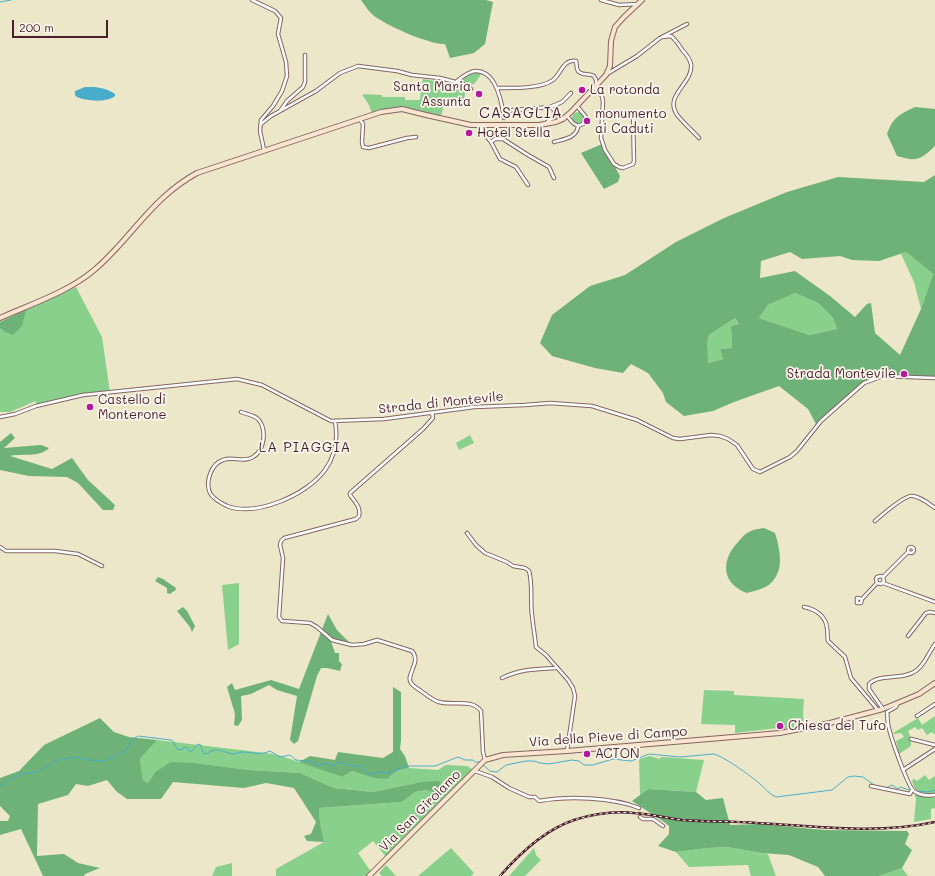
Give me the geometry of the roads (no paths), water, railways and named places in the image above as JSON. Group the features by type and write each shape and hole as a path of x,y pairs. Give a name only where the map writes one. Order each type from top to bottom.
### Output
{"street":[{"path":"252,0 275,11 281,18 278,34 286,62 287,76 282,91 273,106 261,120 260,131 264,150"},
{"path":"601,0 619,5 638,4"},
{"path":"606,75 610,66 610,46 613,33 624,16 642,0"},
{"path":"0,318 48,297 86,277 105,260 164,196 186,179 197,173 358,119 381,112 402,109 447,120 476,125 543,125 556,122 567,116 606,75 637,56 662,37 687,24"},
{"path":"662,37 671,36 691,64 689,75 675,97 674,105 675,113 699,138"},
{"path":"280,111 287,101 303,87 305,82 305,55"},
{"path":"497,88 547,83 553,80 566,63 572,60 576,61 577,70 579,72 594,76 596,80 595,87 602,96 602,144 614,164 619,167 628,167 633,164 634,161 633,115"},
{"path":"261,124 280,111 316,91 340,73 358,66 397,71 412,75 433,76 456,81 467,85 471,89"},
{"path":"456,81 470,72 476,71 487,76 493,81 497,88 504,118"},
{"path":"503,111 550,107 562,102 571,93"},
{"path":"554,142 574,135 578,126 583,124 586,117 577,106"},
{"path":"543,125 555,116 556,113 550,107"},
{"path":"567,116 572,123 578,126"},
{"path":"358,119 364,124 362,142 363,147 370,148 416,137"},
{"path":"476,125 491,142 500,159 516,167 528,185"},
{"path":"491,142 494,139 503,139 528,156 549,167 554,178"},
{"name":"Strada di Montevile","path":"0,417 15,414 44,404 83,395 237,379 262,385 331,421 384,419 474,407 550,403 592,406 637,420 673,438 680,439 711,435 720,436 737,445 753,469 760,472 794,454 821,422 864,383 884,376 935,378"},
{"path":"241,412 258,419 264,437 263,443 254,456 249,459 229,458 222,460 216,465 210,474 208,484 210,494 215,500 228,506 247,508 277,503 302,491 314,482 325,470 335,452 337,434 335,421"},
{"path":"432,413 433,418 424,430 350,493 360,512 356,519 284,538 280,541 283,558 279,617 282,621 310,623 318,627 332,640 352,645 364,644 377,640 412,651 415,661 410,679 411,684 431,699 441,703 471,704 478,707 481,711 483,752 485,760"},
{"path":"875,521 911,495 935,508"},
{"path":"467,533 476,545 485,553 513,566 525,568 528,571 532,592 532,615 536,647 546,655 573,688 575,696 567,751"},
{"path":"0,547 6,551 55,551 78,554 102,566"},
{"path":"877,583 877,577 883,577 908,552"},
{"path":"883,577 883,583"},
{"path":"862,598 877,583 883,583 935,602"},
{"path":"804,607 812,608 819,613 825,621 828,641 841,652 845,658 851,678 881,710"},
{"path":"908,636 926,613 935,613"},
{"path":"881,710 869,689 869,684 873,680 904,676 917,670 935,644"},
{"path":"502,678 514,672 557,668"},
{"name":"Via della Pieve di Campo","path":"485,760 503,755 774,734 830,723 881,710 919,694 935,683"},
{"path":"897,704 896,707 887,712 888,727 903,770 912,790 920,795 935,795"},
{"path":"917,716 935,704"},
{"path":"911,739 935,745"},
{"path":"903,770 935,748"},
{"name":"Via San Girolamo","path":"370,876 485,760"},
{"path":"476,769 492,777 501,784 528,797 535,797 539,801 571,797 628,803 639,808"},
{"path":"871,786 910,794 912,790"},
{"path":"640,817 643,819 653,819 663,826"}],"water":[{"path":"85,87 97,87 104,89 115,94 115,96 107,100 96,101 77,97 75,95 75,91"}],"waterway":[{"path":"0,2 11,0"},
{"path":"0,786 20,774 37,772 58,760 73,757 103,761 124,752 133,739 138,736 171,740 177,749 180,750 186,747 191,752 198,744 201,745 203,753 206,754 214,750 220,750 233,754 242,752 263,753 270,751 280,757 290,755 296,760 308,761 318,765 327,763 331,766 337,762 361,767 370,774 379,772 388,773 404,766 435,766 458,757 465,760 480,762"},
{"path":"482,764 490,771 497,772 506,765 526,761 549,764 572,760 579,761 584,765 593,765 613,759 631,761 649,754 680,757 713,754 736,766 776,797 832,790 848,777 854,776 863,777 874,785"},
{"path":"886,788 892,785 898,789 900,787 909,790"},
{"path":"916,791 927,792 935,790"}],"tunnel":[{"path":"639,808 640,817"}],"railway":[{"path":"500,876 533,843 563,824 589,816 619,812 646,814 682,820 868,829 913,826 935,822"}],"place":[{"name":"La rotonda","path":"582,90"},
{"name":"Santa Maria Assunta","path":"479,94"},
{"name":"monumento ai Caduti","path":"587,121"},
{"name":"Hotel Stella","path":"469,133"},
{"name":"Strada Montevile","path":"904,374"},
{"name":"Castello di Monterone","path":"90,407"},
{"name":"Chiesa del Tufo","path":"780,726"},
{"name":"ACTON","path":"587,754"}],"district":[{"name":"CASAGLIA","path":"521,113"},
{"name":"LA PIAGGIA","path":"305,448"}]}
